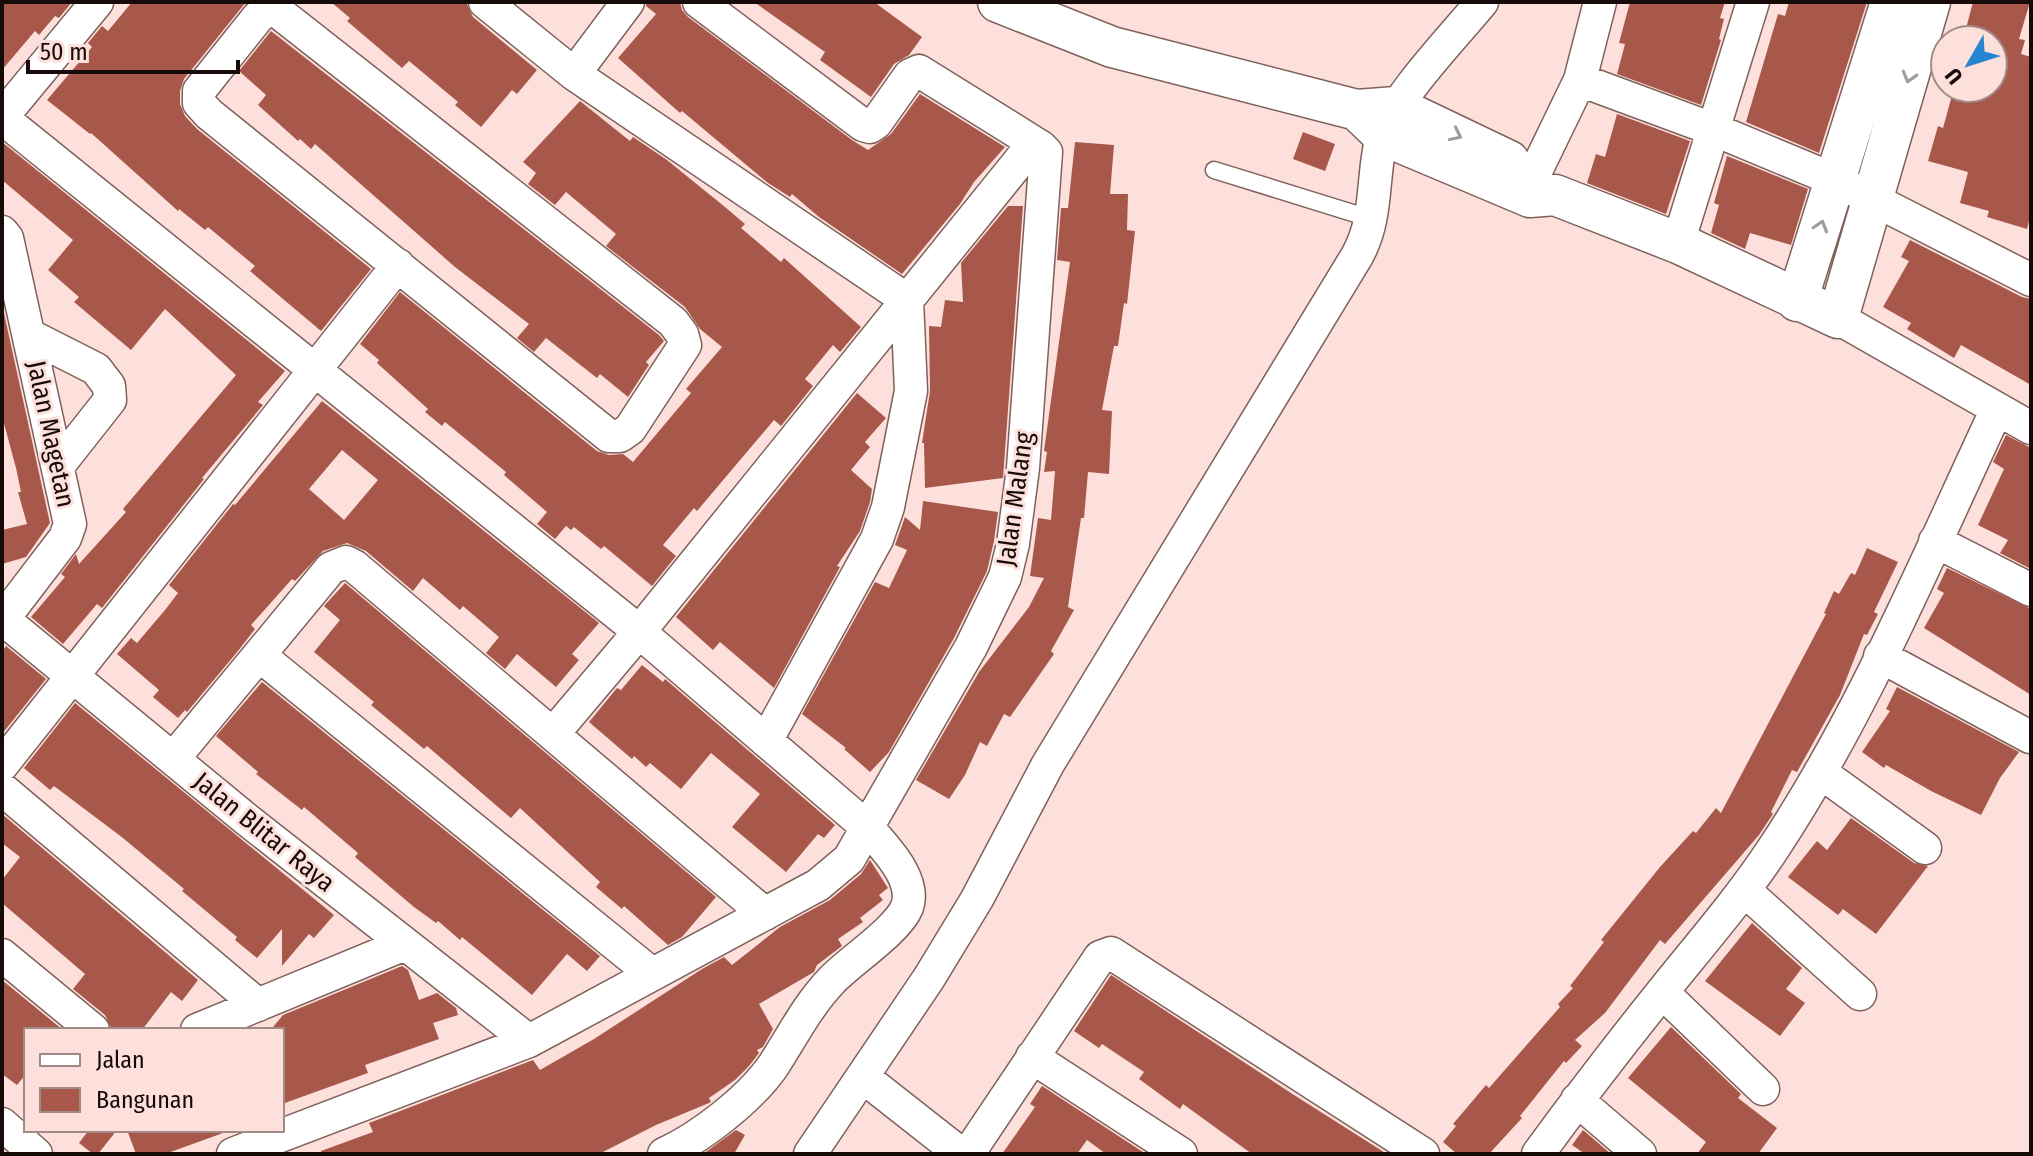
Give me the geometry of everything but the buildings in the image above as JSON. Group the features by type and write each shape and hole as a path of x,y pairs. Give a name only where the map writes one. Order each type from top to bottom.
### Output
{"street":[{"path":"97,2 2,118 639,632 868,828 903,877 908,893 907,906 899,920 825,989 798,1022 761,1080 707,1128 668,1153"},
{"path":"485,2 574,74 907,300"},
{"path":"574,74 628,2"},
{"path":"553,734 1034,143 919,71 910,75 876,123 870,127 863,125 699,2"},
{"path":"998,2 1112,47 1379,117 1540,188 1678,243 1838,318 2031,428"},
{"path":"810,1154 929,978 977,899 1048,764 1357,256 1372,219 1379,117 1482,2"},
{"path":"1540,188 1580,80 1600,2"},
{"path":"1678,243 1753,2"},
{"path":"1797,301 1891,2"},
{"path":"1838,318 1930,2"},
{"path":"268,10 277,11 673,322 682,334 685,345 630,429 620,436 609,436 398,265 199,103 199,91 258,17 268,10"},
{"path":"1580,80 1715,130 1835,180 2029,272"},
{"name":"Jalan Malang","path":"868,828 995,602 1013,544 1023,468 1047,156 1034,143"},
{"name":"Jalan Magetan","path":"2,232 7,238 70,524 65,538 3,619"},
{"path":"2,765 398,265"},
{"path":"766,741 877,539 888,507 908,418 911,360 907,300"},
{"path":"29,335 96,369 109,386 110,400 58,466"},
{"path":"871,347 911,360"},
{"path":"1538,1154 1772,850 1820,772 1880,656 1997,409"},
{"path":"1935,541 2031,590"},
{"path":"173,759 331,568 346,562 765,914"},
{"name":"Jalan Blitar Raya","path":"3,619 173,759 529,1041"},
{"path":"259,655 652,974"},
{"path":"1880,656 2030,737"},
{"path":"1820,772 1925,848"},
{"path":"2,789 258,1005"},
{"path":"233,1154 529,1041 818,885 849,859 868,828"},
{"path":"1744,890 1860,994"},
{"path":"202,1028 405,944"},
{"path":"968,1154 1100,957 1111,953 1423,1154"},
{"path":"2,955 91,1028"},
{"path":"1662,992 1763,1089"},
{"path":"1032,1057 1181,1154"},
{"path":"863,1077 961,1154"},
{"path":"1577,1100 1640,1154"},
{"path":"2,1124 36,1154"}],"lane":[{"path":"1214,170 1372,219"}]}
